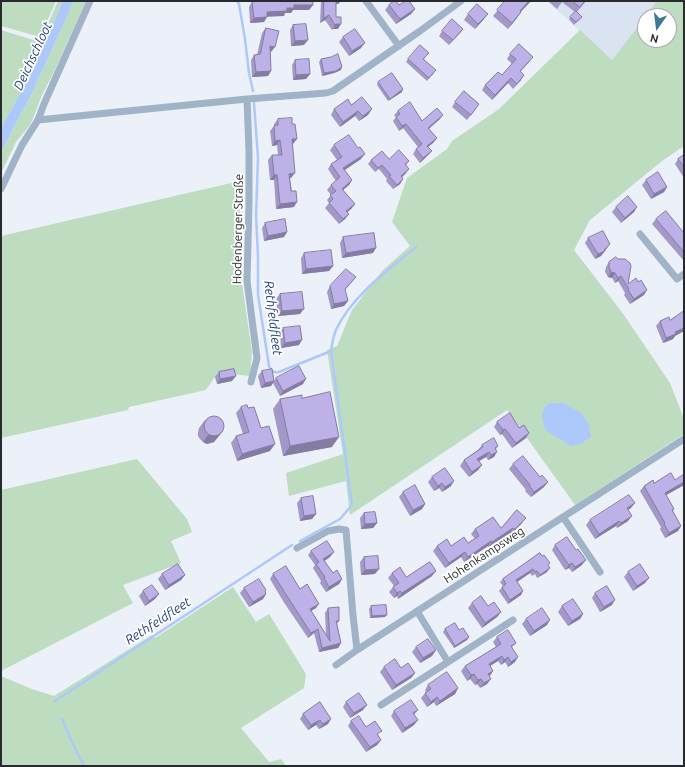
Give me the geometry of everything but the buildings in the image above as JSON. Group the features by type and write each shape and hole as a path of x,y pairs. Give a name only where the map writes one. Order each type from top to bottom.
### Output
{"street":[{"path":"1,189 22,144 38,120 90,1"},
{"path":"366,1 399,46"},
{"path":"38,120 247,99 317,94 334,91 461,1"},
{"name":"Hodenberger Straße","path":"247,99 249,151 247,281 257,358 251,382"},
{"path":"640,234 677,278 684,274"},
{"name":"Hohenkampsweg","path":"336,665 684,439"},
{"path":"563,517 600,572"},
{"path":"297,548 328,531 339,529 346,530 357,650"},
{"path":"417,611 448,662"},
{"path":"381,705 513,620"}],"shaded area":[{"path":"547,1 657,1 652,8 637,8 637,27 612,60"}],"green space":[{"path":"1,1 56,1 40,37 1,26"},
{"path":"58,1 63,1 31,74 1,128 1,30 40,42"},
{"path":"74,1 86,1 42,95 30,125 16,142 1,173 1,152 33,91"},
{"path":"657,1 684,1 684,146 662,161 590,220 574,250 624,315 670,383 684,419 684,434 575,505 507,410 350,515 346,481 289,496 286,473 343,454 327,350 337,346 352,310 383,270 410,246 392,222 407,178 447,149 452,141 499,109 580,30 612,60 637,27 637,48 677,48 677,8 651,8"},
{"path":"240,181 240,256 242,283 252,352 250,376 231,374 214,378 206,390 129,407 128,410 1,438 1,236"},
{"path":"137,459 187,519 192,532 171,541 181,563 123,585 133,603 1,671 1,490"},
{"path":"233,587 256,622 269,614 306,674 304,688 241,728 269,762 281,759 286,766 1,766 1,676 29,688 54,696 152,635 155,638"}],"water":[{"path":"63,1 74,1 33,91 1,152 1,128 31,74"},
{"path":"550,403 566,404 581,413 589,424 591,437 580,444 571,446 545,430 542,417 544,408"}],"waterway":[{"name":"Rethfeldfleet","path":"237,1 239,4 253,91"},
{"name":"Rethfeldfleet","path":"254,103 258,158 256,215 258,295 269,366 272,371 279,372 331,351"},
{"name":"Rethfeldfleet","path":"300,541 340,519 352,505 331,351 336,330 351,306 361,295 383,274 416,247"},
{"name":"Rethfeldfleet","path":"55,701 292,545"},
{"name":"Rethfeldfleet","path":"62,719 84,766"}],"water label":[{"name":"Deichschloot","path":"33,56"}]}
